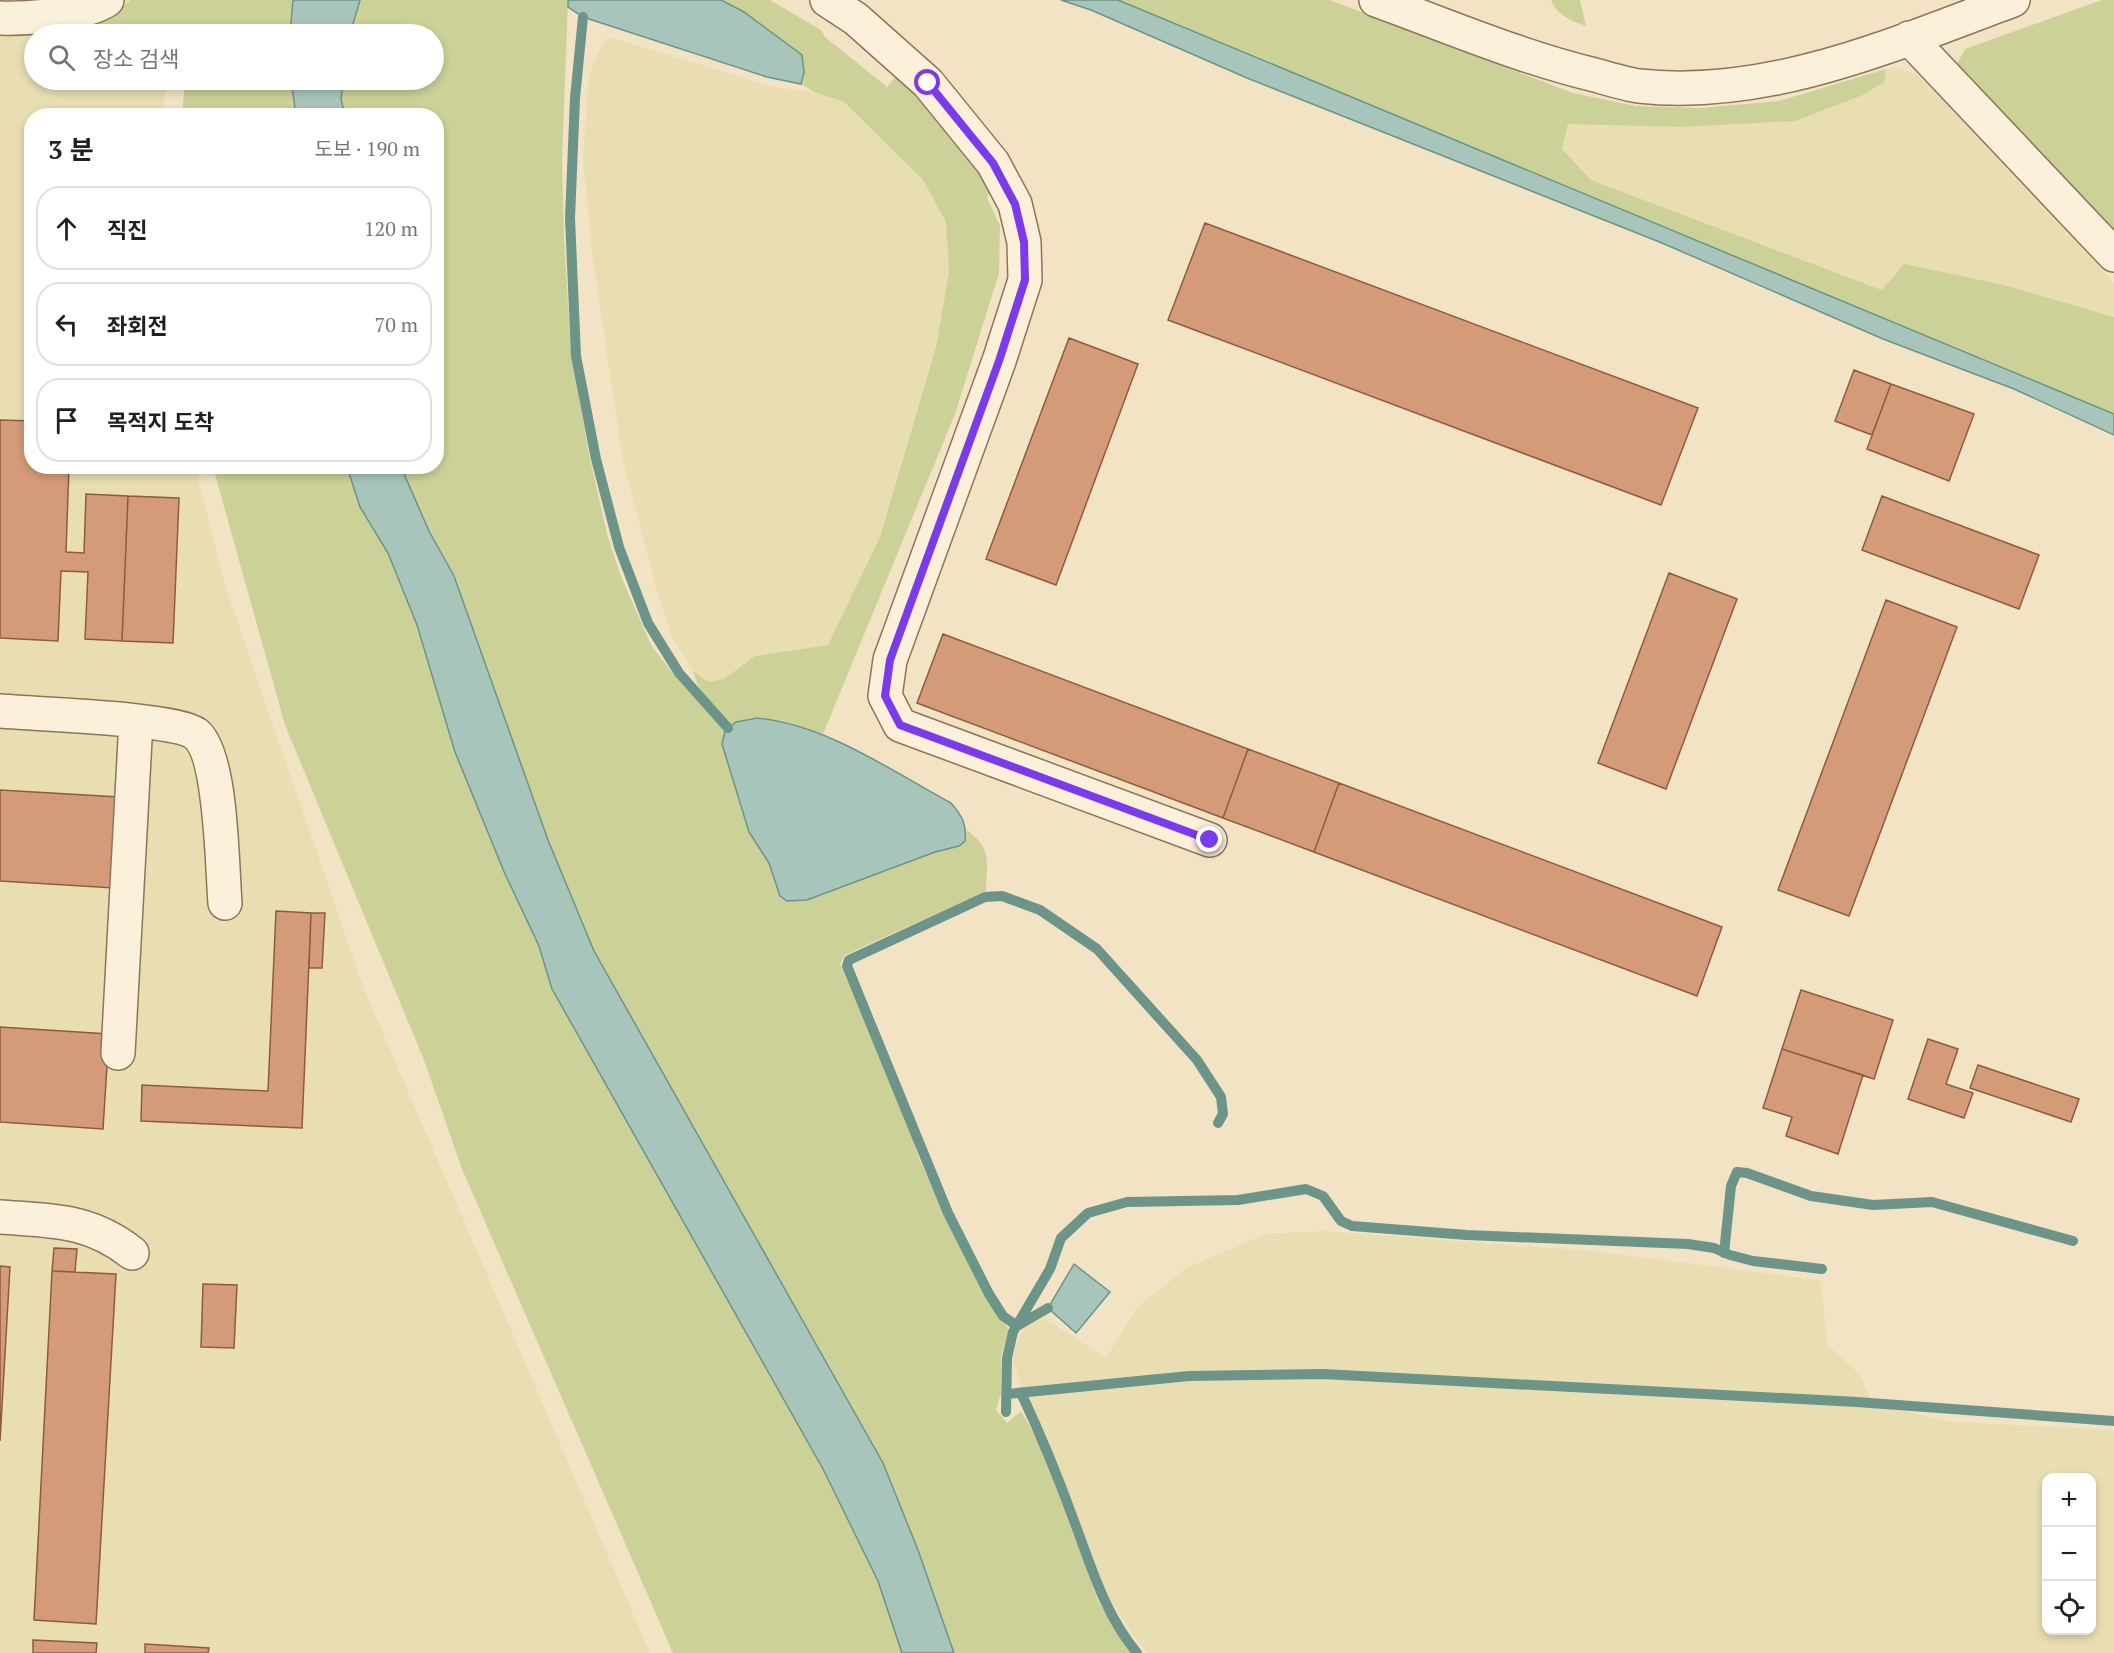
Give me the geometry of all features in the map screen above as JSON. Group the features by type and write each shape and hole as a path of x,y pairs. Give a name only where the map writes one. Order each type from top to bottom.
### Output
{"street":[{"path":"0,18 64,12 100,5 107,0"},
{"path":"827,0 856,19 935,92 993,163 1015,204 1024,242 1025,280 995,372 890,660 885,696 900,725 1210,840"},
{"path":"1376,0 1558,66 1638,86 1703,88 1766,79 1845,62 2013,0"},
{"path":"1909,38 2114,255"},
{"path":"0,711 172,725 196,734 210,757 217,798 225,903"},
{"path":"118,1053 136,721"},
{"path":"0,1217 71,1222 111,1236 132,1252"}],"shaded area":[{"path":"0,0 188,0 79,24 24,24 24,90 165,90 164,108 24,108 24,474 197,474 226,589 364,989 650,1653 0,1653"},
{"path":"609,37 774,87 814,92 844,102 923,180 946,222 949,273 936,347 880,537 828,645 755,656 724,679 709,683 693,671 673,639 657,592 622,455 592,252 583,157 589,75 602,44"},
{"path":"1894,67 1917,74 2114,283 2114,317 2004,285 1883,290 1591,180 1562,149 1568,124 1683,127 1795,121 1884,82 1886,69"},
{"path":"1324,1231 1591,1251 1820,1280 1828,1345 1860,1375 1873,1404 1951,1422 2114,1430 2114,1653 1148,1653 1138,1642 1104,1590 1049,1444 1024,1393 1012,1359 1023,1327 1044,1318 1106,1358 1138,1306 1190,1266 1267,1234"}],"green space":[{"path":"131,0 293,0 291,24 46,24 118,11"},
{"path":"360,0 568,0 562,160 571,354 590,459 607,534 620,574 651,645 675,676 725,731 722,744 749,832 769,863 780,896 787,901 807,900 935,852 959,846 965,841 967,830 981,843 987,864 986,891 845,955 840,964 902,1106 918,1156 944,1214 984,1294 1009,1330 1001,1356 1001,1393 996,1410 1007,1423 1021,1411 1041,1447 1098,1601 1130,1653 954,1653 918,1550 883,1463 594,951 548,840 454,576 429,531 404,474 444,474 444,108 343,108 341,99 342,90 444,90 444,24 353,24"},
{"path":"721,0 770,0 821,30 825,37 887,87 896,76 928,106 993,186 987,198 1000,226 999,273 955,414 823,734 765,718 753,718 731,726 698,686 693,671 709,682 724,679 755,656 828,645 880,537 936,347 949,273 946,222 923,180 844,102 814,92 801,84 804,72 744,12"},
{"path":"1118,0 1330,0 1573,93 1636,106 1701,108 1779,101 1886,69 1884,82 1863,95 1795,121 1683,127 1568,124 1562,149 1591,180 1882,290 1904,264 2004,285 2114,317 2114,414"},
{"path":"1551,0 1580,0 1586,26 1561,14"},
{"path":"2102,0 2114,0 2114,238 1965,76 1957,64 1965,49"},
{"path":"184,90 292,90 295,108 183,108"},
{"path":"215,474 349,474 360,507 388,553 417,625 455,752 505,874 539,946 552,989 823,1469 878,1581 902,1653 673,1653 462,1169 424,1060 285,725"}],"water":[{"path":"293,0 360,0 353,24 291,24"},
{"path":"568,0 721,0 744,12 802,55 804,72 801,84 767,77 583,17 568,7"},
{"path":"1061,0 1118,0 2114,414 2114,435 2014,389 1883,339 1662,243 1247,78 1091,10"},
{"path":"292,90 342,90 341,99 343,108 295,108"},
{"path":"349,474 404,474 429,531 454,576 548,840 594,951 883,1463 918,1550 954,1653 902,1653 878,1581 823,1469 552,989 539,946 505,874 455,752 417,625 388,553 360,507"},
{"path":"757,718 783,722 833,739 951,803 963,820 965,841 959,846 935,852 807,900 787,901 780,896 769,863 749,832 722,744 725,731 736,722"},
{"path":"1074,1264 1110,1292 1076,1333 1048,1308"}],"building":[{"path":"1205,223 1698,408 1661,505 1168,320"},
{"path":"1069,338 1138,364 1056,585 986,559"},
{"path":"1854,370 1891,384 1872,435 1835,421"},
{"path":"1891,384 1974,414 1949,481 1867,449"},
{"path":"0,420 24,421 24,474 69,474 66,552 84,553 86,494 128,496 122,641 85,639 88,572 61,571 58,641 0,638"},
{"path":"128,496 179,498 173,643 122,641"},
{"path":"1882,496 2039,555 2019,609 1862,550"},
{"path":"1669,573 1737,599 1666,789 1598,763"},
{"path":"1886,600 1957,627 1849,916 1778,890"},
{"path":"943,634 1248,749 1223,818 917,703"},
{"path":"1248,749 1339,783 1314,852 1223,818"},
{"path":"1339,783 1722,927 1697,996 1314,852"},
{"path":"0,790 119,797 114,888 0,881"},
{"path":"276,911 311,913 302,1128 141,1121 142,1085 268,1091"},
{"path":"311,913 325,913 322,968 309,968"},
{"path":"1801,990 1893,1020 1874,1079 1782,1049"},
{"path":"0,1027 109,1034 103,1129 0,1122"},
{"path":"1928,1039 1958,1049 1946,1084 1973,1093 1964,1118 1908,1099"},
{"path":"1782,1049 1863,1075 1838,1154 1786,1136 1792,1117 1763,1108"},
{"path":"1978,1065 2079,1099 2071,1122 1970,1088"},
{"path":"54,1248 77,1249 75,1272 52,1271"},
{"path":"0,1266 10,1267 0,1441"},
{"path":"52,1271 116,1274 96,1624 34,1620"},
{"path":"203,1284 237,1285 234,1348 201,1347"},
{"path":"33,1640 97,1643 96,1653 33,1653"},
{"path":"145,1644 209,1648 208,1653 145,1653"}],"waterway":[{"path":"583,17 575,98 570,218 576,356 596,459 619,547 648,623 679,673 728,728"},
{"path":"1048,1308 1017,1326 1003,1316 989,1294 948,1213 847,966 849,960 985,897 1002,896 1040,910 1097,949 1197,1060 1221,1097 1223,1114 1218,1123"},
{"path":"1724,1253 1731,1186 1737,1172 1747,1173 1811,1196 1873,1205 1932,1202 2073,1241"},
{"path":"1006,1412 1007,1358 1013,1332 1050,1269 1061,1238 1088,1213 1127,1202 1238,1200 1306,1189 1323,1196 1341,1221 1352,1226 1467,1235 1688,1244 1714,1248 1753,1261 1822,1269"},
{"path":"1007,1394 1189,1376 1323,1374 1857,1402 2114,1421"},
{"path":"1021,1393 1055,1472 1107,1606 1137,1653"}],"route":[{"path":"928,83 993,163 1015,204 1024,242 1025,280 999,361 890,660 885,696 900,725 1210,840"}]}
